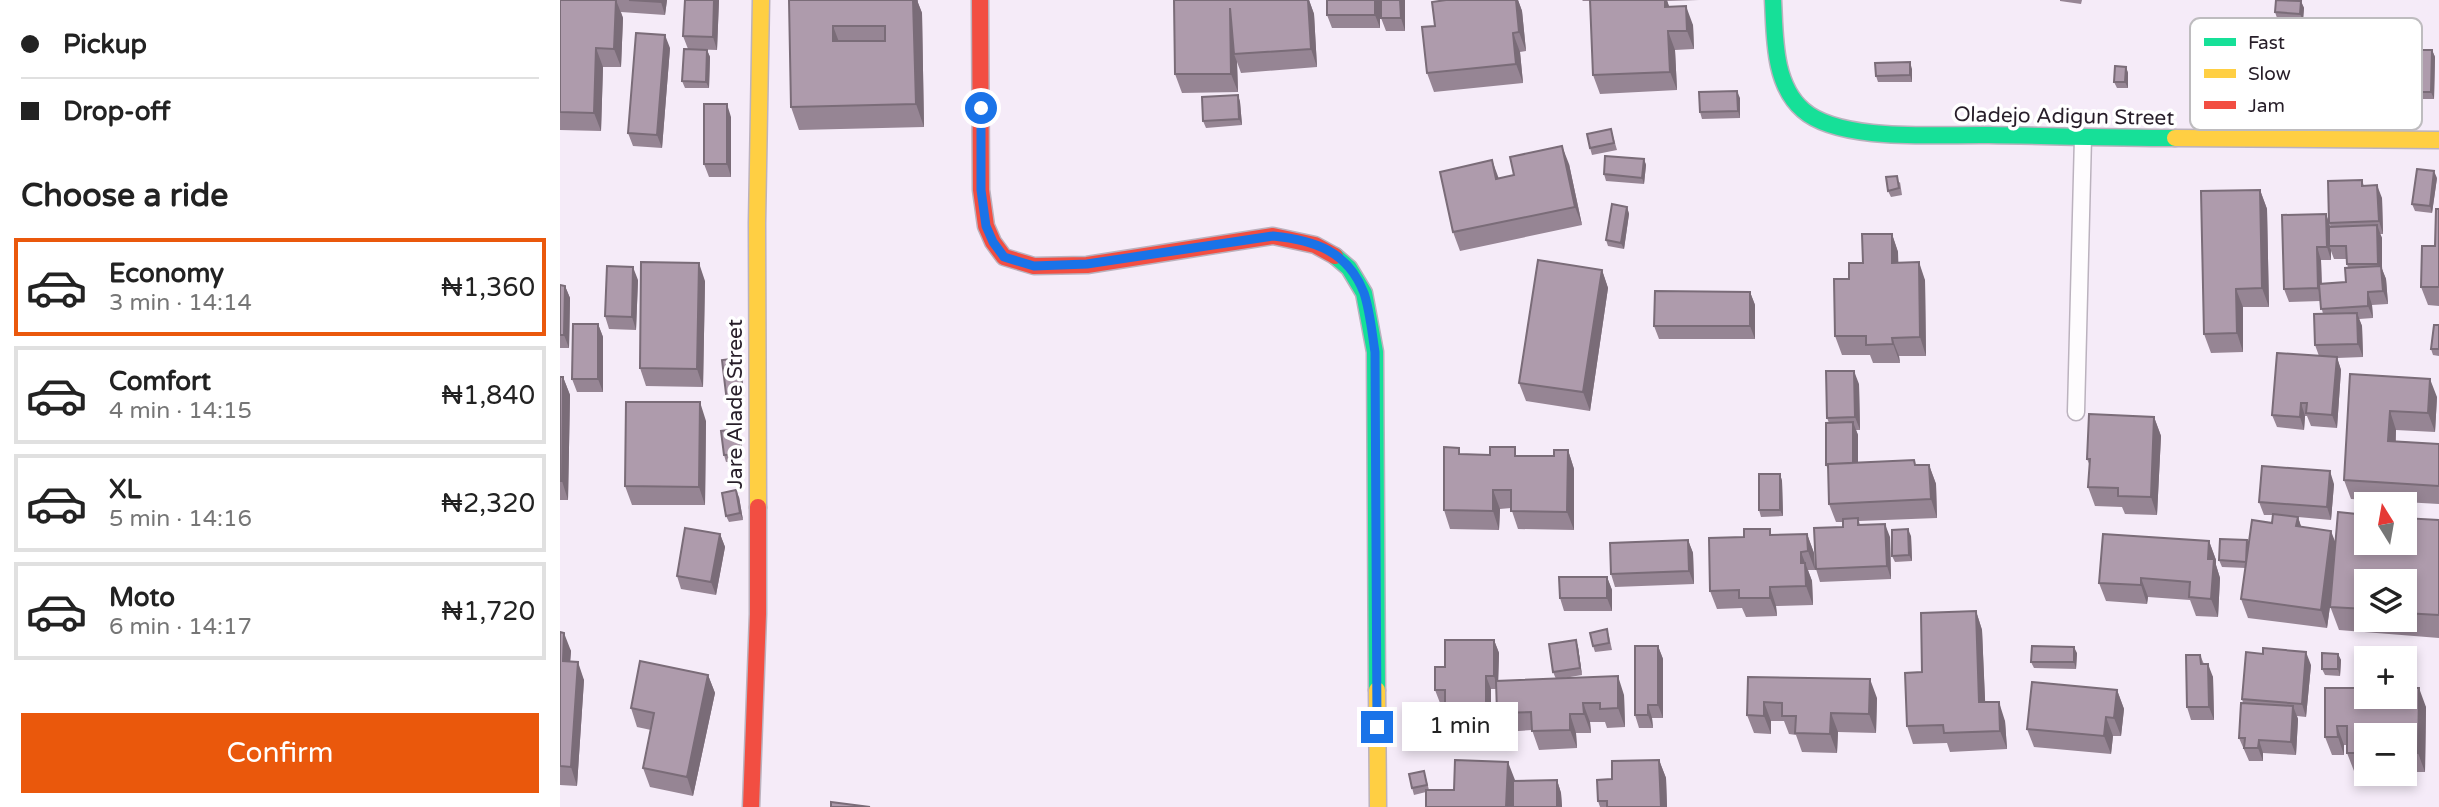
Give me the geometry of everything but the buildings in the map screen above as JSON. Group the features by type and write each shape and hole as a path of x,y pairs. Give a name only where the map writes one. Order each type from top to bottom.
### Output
{"street":[{"name":"Jare Alade Street","path":"751,807 758,614 756,376 761,0"},
{"path":"981,0 981,190 986,226 1004,257 1034,266 1087,264 1273,236 1296,238 1321,246 1345,261 1364,293 1375,352 1378,807"},
{"name":"Oladejo Adigun Street","path":"1773,0 1776,49 1785,83 1795,103 1815,120 1846,129 2083,138 2439,140"}],"lane":[{"path":"2076,412 2083,138"}],"traffic: fast":[{"path":"1773,0 1775,44 1786,87 1803,110 1820,121 1841,128 1892,134 2175,138"},
{"path":"1335,256 1349,268 1364,293 1375,352 1377,690"}],"traffic: slow":[{"path":"758,507 757,223 761,0"},
{"path":"2175,138 2439,140"},
{"path":"1377,690 1378,807"}],"traffic: jam":[{"path":"980,0 981,190 986,226 1004,257 1034,266 1087,265 1273,236 1315,245 1335,256"},
{"path":"751,807 758,614 758,507"}],"route":[{"path":"981,108 981,190 986,226 1004,257 1034,266 1087,264 1273,236 1296,238 1321,246 1345,261 1364,293 1375,352 1377,727"}]}
